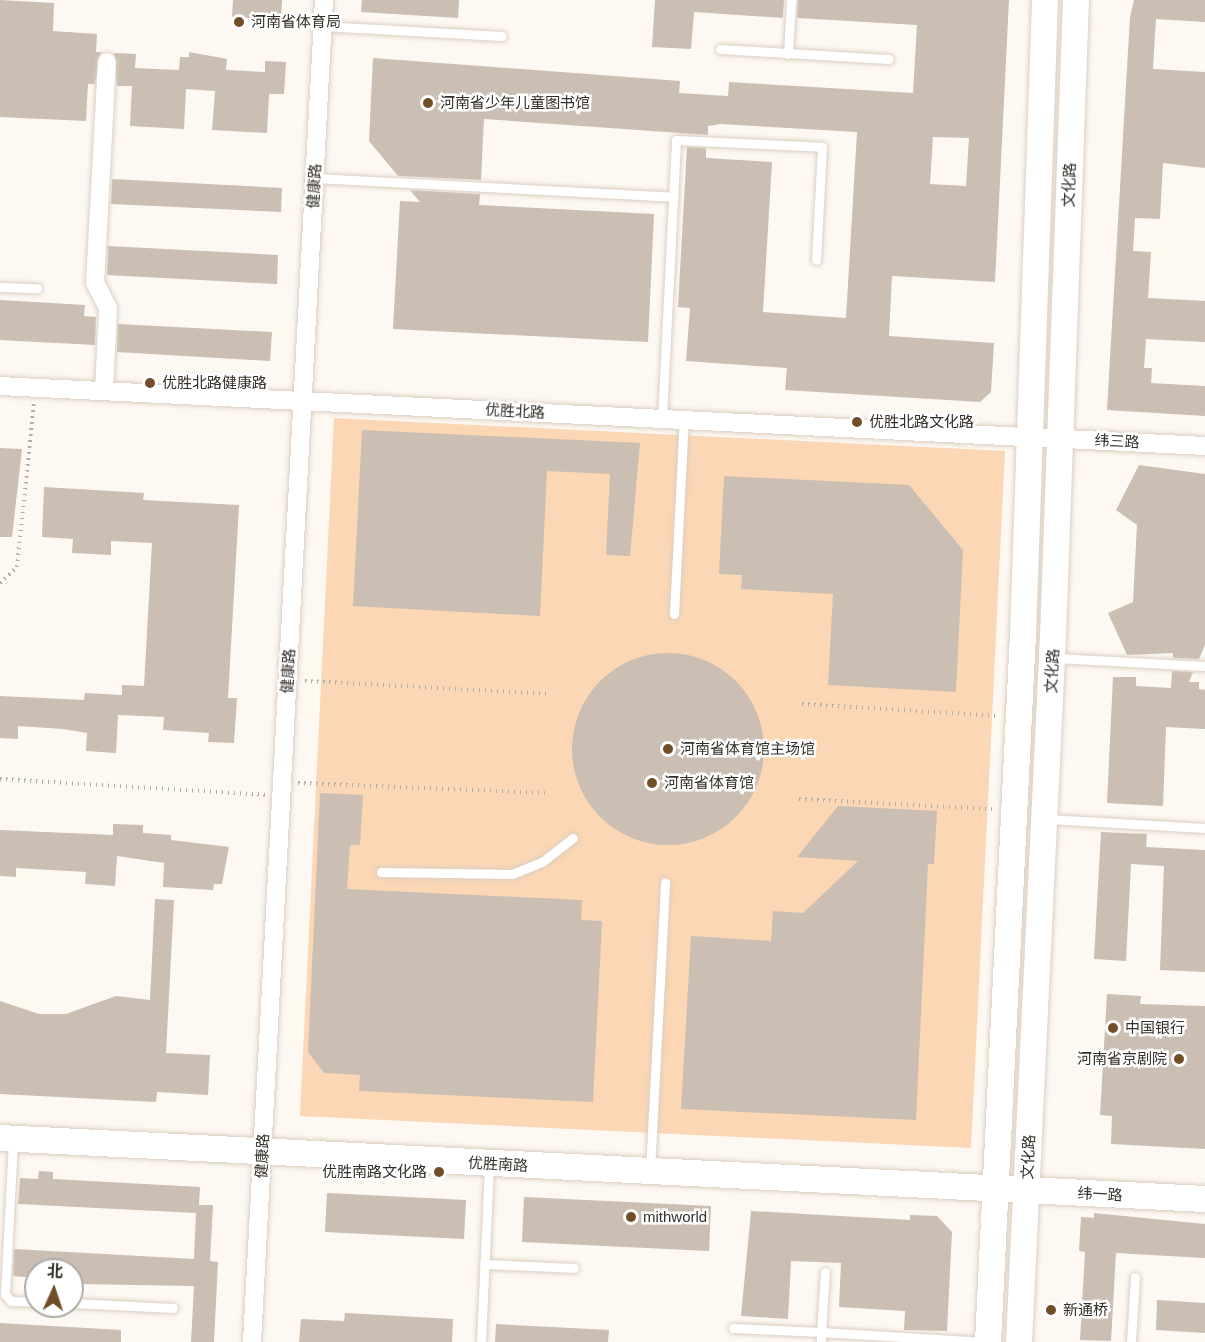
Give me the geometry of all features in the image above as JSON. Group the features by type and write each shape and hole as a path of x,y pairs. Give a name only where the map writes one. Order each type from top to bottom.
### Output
{"main road":[{"name":"文化路","path":"988,1342 1030,437 1045,0"},
{"name":"文化路","path":"1019,1342 1052,658 1076,0"},
{"name":"优胜南路","path":"7,1138 996,1188"},
{"name":"纬一路","path":"996,1188 1205,1199"}],"street":[{"name":"健康路","path":"252,1342 324,0"},
{"path":"104,391 108,308 95,283 107,62"},
{"name":"优胜北路","path":"0,387 1030,437"},
{"name":"纬三路","path":"1030,437 1205,446"}],"lane":[{"path":"788,54 791,0"},
{"path":"322,26 502,36"},
{"path":"720,50 889,59"},
{"path":"662,418 676,140 822,147 816,260"},
{"path":"314,178 673,197"},
{"path":"0,286 37,288"},
{"path":"674,614 684,420"},
{"path":"1052,658 1205,666"},
{"path":"1044,819 1205,828"},
{"path":"381,872 512,874 542,862 573,838"},
{"path":"650,1171 665,882"},
{"path":"7,1138 4,1294 11,1301 24,1302"},
{"path":"481,1342 489,1163"},
{"path":"484,1264 574,1268"},
{"path":"821,1337 825,1272"},
{"path":"1131,1342 1135,1277"},
{"path":"84,1304 173,1308"},
{"path":"733,1328 778,1330 821,1337 988,1342"},
{"path":"778,1330 778,1342"}],"path":[{"path":"0,583 17,567 36,388"},
{"path":"287,680 550,694"},
{"path":"802,704 1018,717"},
{"path":"0,779 282,789 545,793"},
{"path":"799,799 1014,810"}],"shaded area":[{"name":"河南省体育馆","path":"334,418 1005,451 971,1148 300,1116"}],"building":[{"path":"0,0 54,3 53,31 97,34 96,52 101,52 95,84 88,84 86,121 0,117"},
{"path":"233,0 282,0 281,20 232,17"},
{"path":"362,0 459,0 458,18 361,12"},
{"path":"655,0 784,0 783,18 694,12 691,49 652,47"},
{"path":"798,0 1009,0 995,282 892,276 889,336 994,343 991,392 980,402 785,390 787,368 686,361 690,308 678,307 687,147 706,148 706,158 772,162 763,312 846,318 857,132 720,124 708,126 708,135 484,119 481,180 398,176 369,141 373,58 680,81 679,93 728,96 729,82 913,93 917,25 797,18","holes":["933,137 969,138 966,186 930,184"]},
{"path":"1134,0 1205,0 1205,22 1156,19 1153,69 1205,72 1205,168 1163,163 1160,219 1135,218 1133,251 1151,252 1148,298 1205,301 1205,342 1146,339 1144,368 1152,368 1151,383 1205,386 1205,416 1107,410 1130,17"},
{"path":"189,52 227,59 226,70 265,72 265,61 286,62 284,94 269,94 267,133 212,130 215,91 186,89 184,129 130,126 132,86 117,86 114,53 136,54 135,68 179,70 180,57 189,57"},
{"path":"112,179 282,188 281,212 111,204"},
{"path":"410,190 480,194 479,205 654,214 648,342 393,329 400,201 420,202"},
{"path":"108,246 278,255 277,284 107,275"},
{"path":"0,300 85,305 84,316 96,317 95,345 0,340"},
{"path":"118,324 272,332 270,361 117,352"},
{"path":"362,430 640,443 630,556 606,555 610,474 547,471 540,616 353,606"},
{"path":"0,448 22,449 12,537 0,537"},
{"path":"1139,465 1205,474 1205,645 1199,659 1173,658 1173,653 1127,655 1108,613 1133,602 1137,525 1116,510"},
{"path":"724,476 909,485 963,550 956,692 828,685 833,594 741,589 742,575 719,574"},
{"path":"44,487 144,493 143,500 239,505 228,698 237,698 234,743 208,742 209,733 163,730 164,717 118,715 116,753 86,751 87,733 63,729 18,726 18,739 0,738 0,696 84,700 85,693 122,695 122,685 144,686 152,543 111,541 111,555 72,553 73,539 42,537"},
{"name":"河南省体育馆主场馆","path":"659,653 677,653 705,660 736,681 757,712 764,749 757,786 736,817 705,838 677,845 659,845 623,834 594,810 583,794 576,777 572,758 572,740 583,704 607,675 623,664 640,657"},
{"path":"1172,671 1193,672 1189,682 1199,682 1199,689 1205,690 1205,729 1166,727 1163,806 1107,803 1113,677 1136,677 1136,686 1171,688"},
{"path":"320,793 363,795 360,845 350,845 347,889 582,900 581,920 602,921 593,1102 359,1091 360,1075 324,1073 308,1052"},
{"path":"838,806 937,811 934,864 928,864 916,1120 681,1109 691,936 771,941 773,911 803,913 858,861 797,857"},
{"path":"113,824 143,825 143,833 171,835 171,840 229,847 222,884 214,884 213,890 163,887 164,863 117,856 115,886 85,884 86,872 16,868 16,877 0,876 0,830 113,835"},
{"path":"1101,832 1147,834 1146,847 1205,850 1205,972 1160,970 1164,866 1131,864 1126,961 1094,959"},
{"path":"155,899 174,900 166,1053 210,1055 208,1095 157,1092 156,1102 0,1094 0,1001 39,1014 66,1014 116,996 150,1000"},
{"path":"1107,994 1141,996 1140,1004 1205,1006 1205,1149 1111,1144 1112,1116 1100,1115"},
{"path":"39,1171 53,1172 53,1179 200,1187 199,1205 213,1205 210,1261 218,1262 214,1342 191,1342 194,1286 84,1284 84,1258 24,1258 24,1277 13,1276 14,1249 194,1259 196,1213 18,1204 20,1178 38,1179"},
{"path":"327,1193 466,1200 464,1239 325,1232"},
{"path":"524,1197 711,1206 709,1251 522,1242"},
{"path":"751,1211 910,1220 910,1215 937,1216 952,1232 947,1331 904,1330 905,1311 839,1307 841,1263 791,1261 788,1319 741,1316"},
{"path":"1094,1213 1205,1224 1205,1258 1116,1253 1111,1341 1080,1340 1085,1252 1079,1251 1081,1217 1094,1218"},
{"path":"1157,1300 1205,1303 1205,1333 1156,1330"},
{"path":"345,1313 453,1319 452,1342 299,1342 301,1319 344,1321"},
{"path":"0,1323 121,1330 121,1342 0,1342"},
{"path":"496,1324 609,1330 608,1342 495,1342"}],"place":[{"name":"河南省体育局","path":"239,22"},
{"name":"河南省少年儿童图书馆","path":"428,103"},
{"name":"优胜北路健康路","path":"150,383"},
{"name":"优胜北路文化路","path":"857,422"},
{"name":"河南省体育馆主场馆","path":"668,749"},
{"name":"河南省体育馆","path":"652,783"},
{"name":"中国银行","path":"1113,1028"},
{"name":"河南省京剧院","path":"1179,1059"},
{"name":"优胜南路文化路","path":"439,1172"},
{"name":"mithworld","path":"631,1217"},
{"name":"新通桥","path":"1051,1310"}]}
